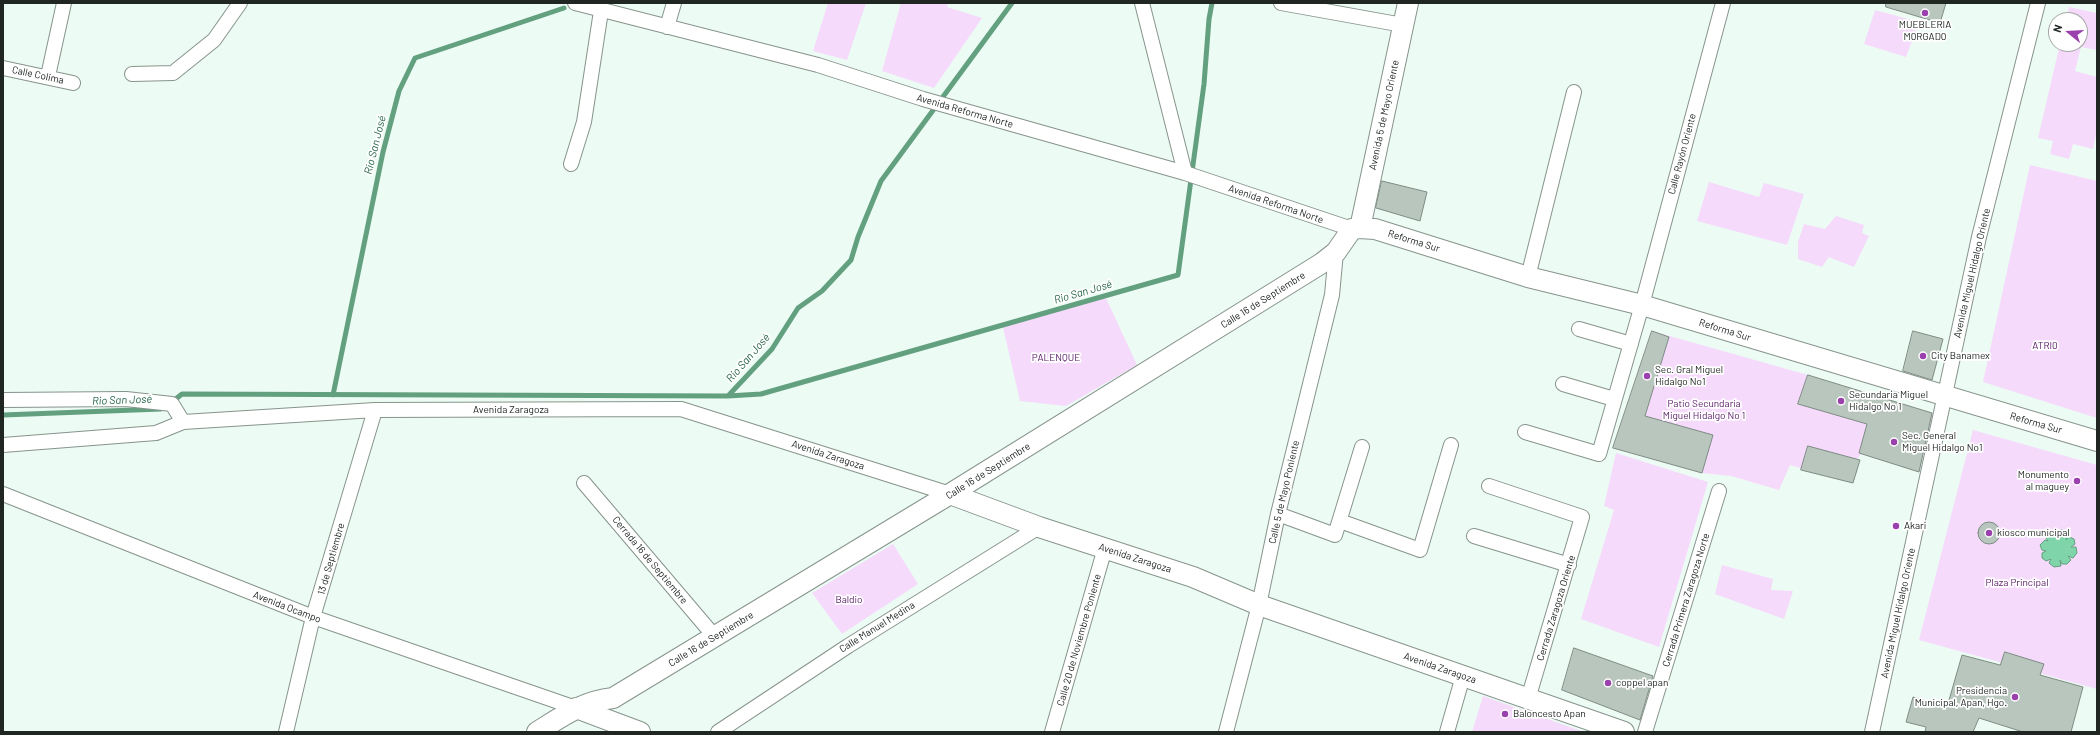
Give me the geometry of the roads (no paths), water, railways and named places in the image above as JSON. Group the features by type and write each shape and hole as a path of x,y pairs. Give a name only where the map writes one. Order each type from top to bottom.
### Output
{"main road":[{"name":"Avenida 5 de Mayo Oriente","path":"1356,228 1408,3"},
{"name":"Reforma Sur","path":"1356,228 1375,229 1528,277 1642,306 1884,376 1945,396 2097,441"},
{"name":"Calle 16 de Septiembre","path":"537,732 576,708 598,700 613,698 950,494 1322,264 1336,252 1356,228"},
{"name":"Avenida Zaragoza","path":"950,494 1039,526 1194,577 1259,605 1624,732"},
{"path":"606,727 615,710 613,698"},
{"path":"576,708 606,727 640,732"}],"street":[{"path":"48,76 64,3"},
{"path":"132,74 172,73 214,40 240,3"},
{"name":"Avenida Reforma Norte","path":"575,3 601,11 818,65 923,99 1185,173 1356,228"},
{"path":"667,27 674,3"},
{"path":"1142,3 1185,173"},
{"path":"1281,3 1403,25"},
{"name":"Calle Rayón Oriente","path":"1525,432 1599,454 1642,306 1723,3"},
{"name":"Avenida Miguel Hidalgo Oriente","path":"1872,732 1979,237 2038,3"},
{"path":"572,164 584,122 601,11"},
{"name":"Calle Colima","path":"3,68 73,82"},
{"path":"1528,277 1574,92"},
{"name":"Calle 5 de Mayo Poniente","path":"1226,732 1259,605 1278,514 1332,295 1336,252"},
{"path":"1579,329 1631,344"},
{"path":"1563,384 1614,399"},
{"path":"3,400 126,399 149,401 172,404 183,422"},
{"name":"Avenida Zaragoza","path":"3,445 156,433 183,422 375,410 681,408 950,494"},
{"name":"13 de Septiembre","path":"286,732 313,617 375,410"},
{"path":"1340,521 1420,550 1451,445"},
{"path":"1278,514 1335,535 1362,447"},
{"name":"Cerrada 16 de Septiembre","path":"584,483 715,637"},
{"name":"Cerrada Zaragoza Oriente","path":"1489,486 1582,517 1569,566 1528,699"},
{"name":"Cerrada Primera Zaragoza Norte","path":"1645,732 1719,491"},
{"name":"Avenida Ocampo","path":"3,494 313,617 576,708"},
{"name":"Calle Manuel Medina","path":"718,732 848,646 1039,526"},
{"path":"1474,536 1569,566"},
{"name":"Calle 20 de Noviembre Poniente","path":"1052,732 1105,548"},
{"path":"1447,732 1463,676"}],"waterway":[{"name":"Rio San José","path":"172,402 182,394 728,396 772,349 798,308 822,291 851,260 858,237 881,181 1012,3"},
{"name":"Rio San José","path":"728,396 761,394 1178,275 1204,84 1209,19 1212,3"},
{"name":"Rio San José","path":"333,395 383,152 399,91 415,58 564,8"},
{"name":"Rio San José","path":"3,415 161,409"}],"place":[{"name":"MUEBLERIA M0RGAD0","path":"1925,13"},
{"name":"City Banamex","path":"1923,356"},
{"name":"Sec. Gral Miguel Hidalgo No1","path":"1647,376"},
{"name":"Secundaria Miguel Hidalgo No 1","path":"1841,401"},
{"name":"Sec. General Miguel Hidalgo No1","path":"1894,442"},
{"name":"Monumento al maguey","path":"2077,481"},
{"name":"Akari","path":"1896,526"},
{"name":"kiosco municipal","path":"1989,533"},
{"name":"coppel apan","path":"1608,683"},
{"name":"Presidencia Municipal, Apan, Hgo.","path":"2015,697"},
{"name":"Baloncesto Apan","path":"1505,714"}],"park label":[{"name":"ATRI0","path":"2045,346"},
{"name":"PALENQUE","path":"1056,358"},
{"name":"Patio Secundaría Miguel Hidalgo No 1","path":"1704,410"},
{"name":"Plaza Principal","path":"2017,583"},
{"name":"Baldio","path":"849,600"}]}
